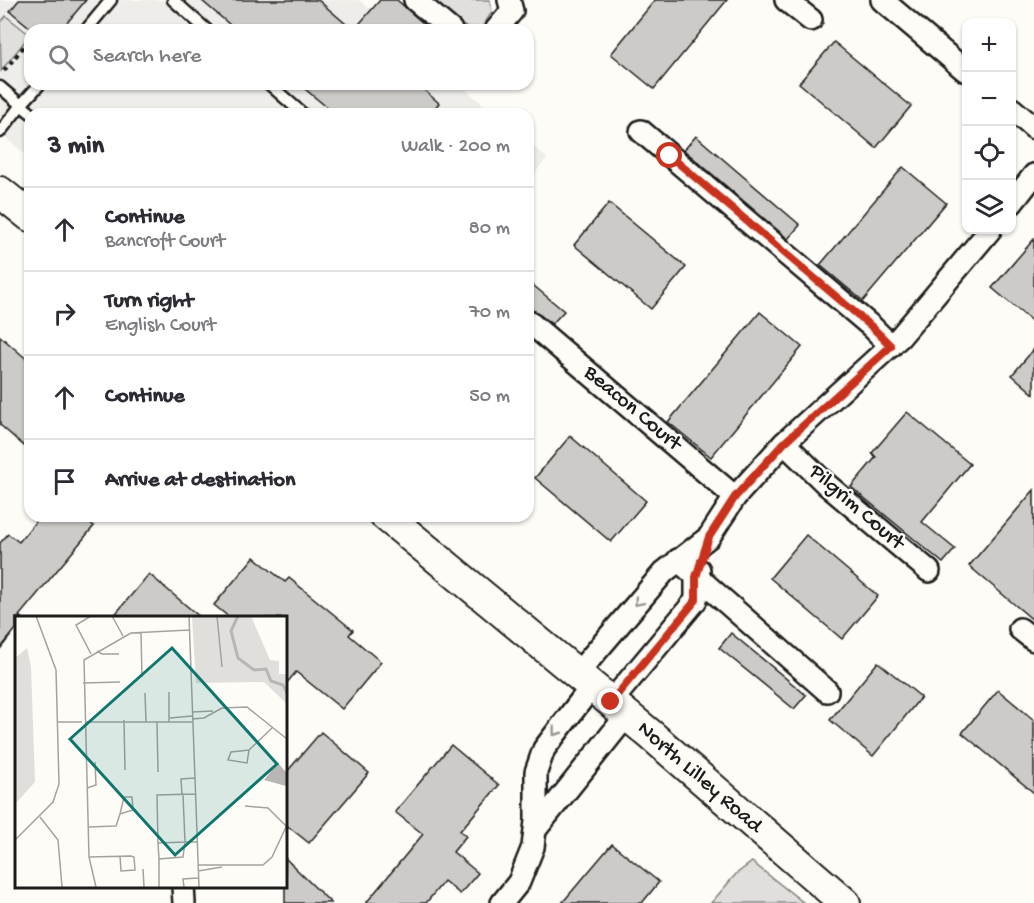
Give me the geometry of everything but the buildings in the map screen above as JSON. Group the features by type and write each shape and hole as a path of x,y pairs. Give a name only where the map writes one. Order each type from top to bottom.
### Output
{"street":[{"path":"415,0 444,24"},
{"path":"501,24 512,11 509,0"},
{"path":"786,0 811,20"},
{"path":"882,0 962,68"},
{"path":"1016,113 1034,128"},
{"path":"641,131 867,322 891,346"},
{"path":"1016,197 1034,175"},
{"path":"0,192 24,211"},
{"path":"502,903 519,882 532,847 535,830 536,772 544,749 696,600 696,577 709,537 735,497 784,443 891,346 987,234"},
{"name":"Beacon Court","path":"534,326 735,497"},
{"name":"Pilgrim Court","path":"784,443 826,484 929,571"},
{"name":"North Lilley Road","path":"393,522 602,694 845,903"},
{"path":"535,830 664,572 709,537"},
{"path":"678,560 827,691"},
{"path":"183,888 184,903"}],"lane":[{"path":"91,24 111,0"},
{"path":"173,0 200,24"},
{"path":"0,87 25,108"},
{"path":"0,132 35,90"},
{"path":"276,90 296,108"}],"path":[{"path":"2,74 24,46"}],"shaded area":[{"path":"0,0 359,0 388,24 24,24 24,90 466,90 488,108 24,108 24,153 0,133"},
{"path":"429,0 490,0 492,12 484,24 458,24"},
{"path":"6,16 24,30 24,42 1,71 0,23"},
{"path":"534,147 547,158 534,174"},
{"path":"752,862 804,903 711,903 736,874"}],"route":[{"path":"611,702 696,600 696,577 709,537 735,497 784,443 891,346 872,327 670,156"}]}
